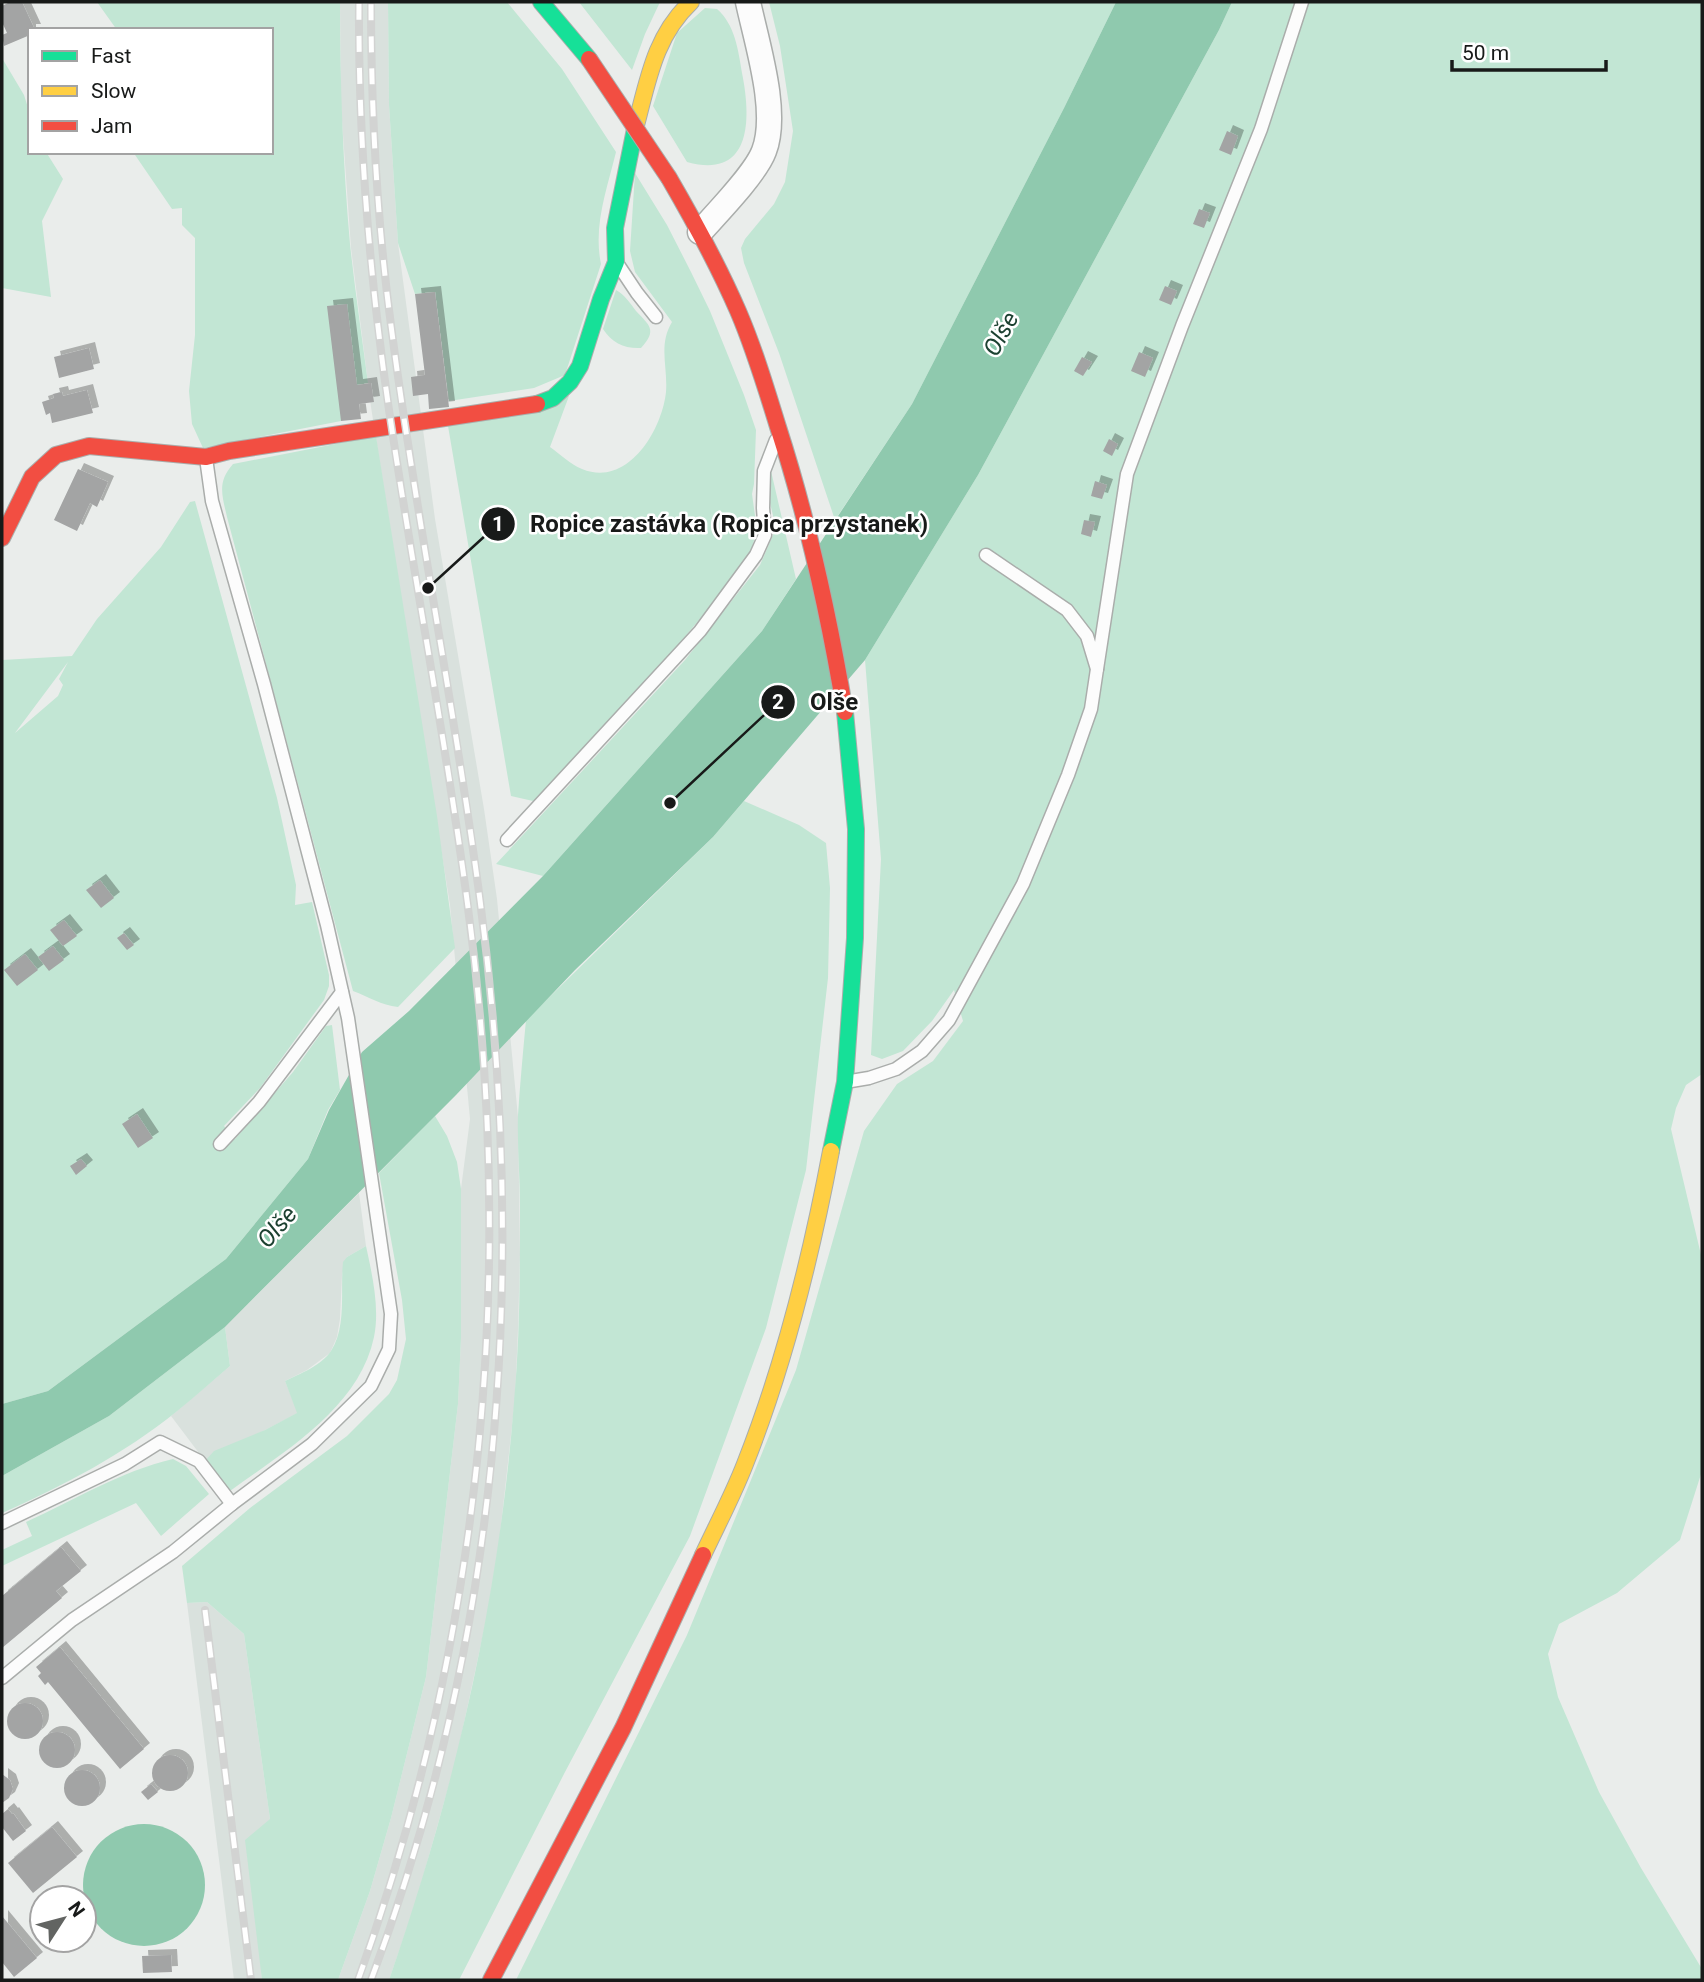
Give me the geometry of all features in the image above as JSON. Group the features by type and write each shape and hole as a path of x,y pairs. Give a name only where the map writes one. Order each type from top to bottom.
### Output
{"main road":[{"path":"491,1980 623,1728 745,1464 784,1350 815,1236 845,1082 857,886 849,737 830,622 796,483 762,374 738,311 700,232 669,178 589,59 541,2"},
{"path":"2,538 32,477 56,455 89,446 206,457 229,451 537,404 553,398 570,382 580,366 616,262 615,228 633,135 656,50 675,17 691,2"}],"street":[{"path":"700,232 736,191 764,153 771,124 748,2"}],"lane":[{"path":"845,1082 896,1069 922,1051 949,1020 1023,884 1047,828 1091,709 1127,474 1182,326 1261,129 1302,2"},
{"path":"616,262 656,317"},
{"path":"507,840 699,631 756,555 765,535 762,508 764,471 780,430"},
{"path":"2,1678 72,1620 173,1552 312,1444 371,1386 389,1349 391,1314 348,1018 327,925 264,684 212,501 206,457"},
{"path":"986,555 1067,610 1087,636 1097,669"},
{"path":"220,1144 259,1102 342,992"},
{"path":"2,1523 125,1464 160,1442 199,1461 232,1504"}],"shaded area":[{"path":"97,2 340,2 342,123 350,244 368,383 357,385 341,421 203,448 192,424 189,391 195,335 195,238 182,225 182,208 172,209 134,154 273,154 273,28 116,28"},
{"path":"340,2 388,2 389,105 398,243 435,519 497,899 518,1117 520,1255 515,1399 499,1543 487,1616 456,1760 415,1905 389,1980 338,1980 370,1891 426,1677 458,1404 461,1189 470,1119 450,905 371,407 351,248 341,106"},
{"path":"388,2 507,2 562,69 616,152 600,222 601,264 565,375 534,388 449,401 435,292 415,294 398,243 389,105"},
{"path":"579,2 660,2 632,70"},
{"path":"769,2 1116,2 912,404 835,520 741,248 745,239 774,204 785,182 793,131 780,46"},
{"path":"1232,2 1702,2 1702,1074 1686,1085 1671,1129 1702,1259 1702,1471 1680,1540 1617,1593 1559,1624 1548,1654 1558,1697 1599,1792 1702,1969 1702,1980 516,1980 687,1635 744,1497 796,1370 864,1131 897,1084 933,1061 963,1021 954,990 932,1021 903,1051 882,1059 871,1055 881,859 865,660 978,475"},
{"path":"705,8 717,9 732,30 739,55 746,108 743,141 736,153 725,162 709,165 687,162 653,106 677,33"},
{"path":"2,58 24,95 28,108 28,154 47,154 63,179 42,221 51,297 2,288"},
{"path":"635,173 667,225 710,311 756,430 752,494 757,530 751,551 738,573 664,662 539,798 533,801 511,796 448,426 569,396 550,447 569,462 599,473 628,463 640,452 658,423 663,407 666,392 664,348 672,322 635,272 630,251"},
{"path":"616,290 627,299 650,328 649,337 641,348 619,344 603,329"},
{"path":"376,436 437,816 455,948 398,1007 353,991 227,517 222,489 233,464"},
{"path":"771,471 796,579 762,631 543,876 496,864 685,660 760,565 776,528 770,503"},
{"path":"195,501 277,798 296,885 295,905 312,902 329,975 329,986 324,1000 260,1088 224,1126 235,1139 293,1072 326,1026 332,1025 340,1090 328,1110 308,1159 226,1259 48,1391 2,1404 2,660 72,656 97,619 161,547 190,502","holes":["68,662 59,679 63,685 58,696 15,733"]},
{"path":"744,801 799,825 826,843 830,888 828,978 806,1170 766,1328 690,1536 459,1980 389,1980 434,1839 453,1767 485,1623 497,1550 507,1476 517,1353 520,1230 518,1115 526,1020 713,837"},
{"path":"435,1116 447,1136 457,1162 461,1189 461,1338 458,1404 426,1677 370,1891 338,1980 262,1980 245,1840 270,1819 244,1634 207,1602 187,1603 182,1566 250,1508 347,1436 389,1394 397,1380 406,1339 402,1300 379,1173"},
{"path":"359,1193 366,1246 347,1257 342,1275 337,1337 330,1353 307,1370 285,1381 298,1413 205,1461 171,1416 230,1366 225,1327"},
{"path":"366,1246 374,1291 376,1326 366,1362 353,1385 317,1426 230,1491 205,1461 214,1451 265,1430 297,1413 285,1381 316,1365 331,1351 341,1319 343,1262"},
{"path":"225,1327 230,1366 190,1401 114,1455 48,1492 2,1513 2,1476 109,1416"},
{"path":"173,1459 186,1466 209,1494 161,1536 136,1503 2,1566 2,1550 32,1536 26,1522 117,1478"},
{"path":"207,1602 244,1634 270,1819 260,1952 262,1980 234,1980 187,1603"}],"water":[{"path":"1116,2 1232,2 978,475 865,660 713,837 575,970 456,1095 225,1327 109,1416 2,1476 2,1404 48,1391 226,1259 308,1159 329,1110 362,1052 409,1011 543,876 762,631 912,404"},
{"path":"132,1825 156,1825 178,1835 194,1851 204,1873 204,1897 194,1919 178,1935 156,1945 132,1945 101,1928 98,1924 98,1884 83,1884 88,1862 101,1842"}],"building":[{"path":"10,2 22,2 34,28 28,28 28,36 4,46 2,35 7,33 2,22 2,6"},
{"path":"1227,131 1238,136 1231,155 1219,150"},
{"path":"1199,209 1210,213 1204,228 1193,224"},
{"path":"1165,286 1177,291 1171,305 1159,300"},
{"path":"435,292 449,407 429,409 428,394 413,396 411,377 425,375 415,294"},
{"path":"347,304 357,385 371,383 374,402 359,404 361,419 341,421 327,306"},
{"path":"89,348 94,369 59,378 54,357"},
{"path":"1139,352 1153,358 1145,377 1131,371"},
{"path":"1082,357 1092,362 1083,376 1074,371"},
{"path":"87,390 93,413 52,423 50,413 46,415 42,402 54,398 53,394 62,392 63,396"},
{"path":"1109,439 1118,444 1112,456 1103,451"},
{"path":"78,469 108,482 97,507 90,503 77,531 54,520"},
{"path":"1095,481 1107,485 1102,499 1091,496"},
{"path":"1084,520 1095,522 1091,537 1081,534"},
{"path":"100,880 114,898 101,908 86,890"},
{"path":"64,920 77,936 63,946 50,930"},
{"path":"124,933 134,945 127,950 117,938"},
{"path":"53,946 64,960 49,971 38,957"},
{"path":"25,954 38,970 17,986 4,970"},
{"path":"137,1114 153,1138 138,1148 122,1124"},
{"path":"81,1159 87,1166 76,1175 70,1166"},
{"path":"61,1547 81,1571 56,1591 62,1598 2,1648 2,1596"},
{"path":"60,1647 144,1749 120,1769 48,1682 45,1685 38,1676 41,1673 36,1667"},
{"path":"25,1703 38,1708 43,1721 38,1734 25,1739 12,1734 7,1721 12,1708"},
{"path":"57,1732 70,1737 75,1750 70,1763 57,1768 44,1763 39,1750 44,1737"},
{"path":"170,1755 183,1760 188,1773 183,1786 170,1791 157,1786 152,1773 157,1760"},
{"path":"82,1770 95,1775 100,1788 95,1801 82,1806 69,1801 64,1788 69,1775"},
{"path":"2,1774 10,1780 13,1789 9,1798 2,1803"},
{"path":"151,1784 158,1792 148,1800 141,1792"},
{"path":"8,1809 26,1831 13,1841 2,1827 2,1814"},
{"path":"52,1827 77,1857 44,1884 28,1884 28,1887 8,1863"},
{"path":"2,1916 28,1947 28,1954 34,1954 37,1958 14,1977 2,1962"},
{"path":"171,1955 172,1972 143,1973 142,1956"}],"railway":[{"path":"358,1980 401,1848 435,1716 461,1582 478,1447 488,1311 489,1174 482,1037 467,900 397,465 375,303 363,153 359,2"},
{"path":"371,2 372,85 382,250 402,404 480,900 494,1038 502,1175 501,1311 493,1447 476,1582 450,1716 415,1849 371,1980"},
{"path":"205,1610 251,1980"}],"traffic: fast":[{"path":"541,2 589,59"},
{"path":"537,404 553,398 570,382 580,366 616,262 615,228 635,129"},
{"path":"831,1151 845,1082 855,938 856,829 845,712"}],"traffic: slow":[{"path":"635,129 660,45 668,30 691,2"},
{"path":"703,1555 740,1476 785,1349 806,1270 831,1151"}],"traffic: jam":[{"path":"589,59 669,178"},
{"path":"669,178 722,277 760,368 808,533 825,604 845,712"},
{"path":"2,538 32,477 56,455 89,446 206,457 229,451 537,404"},
{"path":"491,1980 623,1728 703,1555"}],"place":[{"name":"Ropice zastávka (Ropica przystanek)","path":"428,588"},
{"name":"Olše","path":"670,803"}]}
